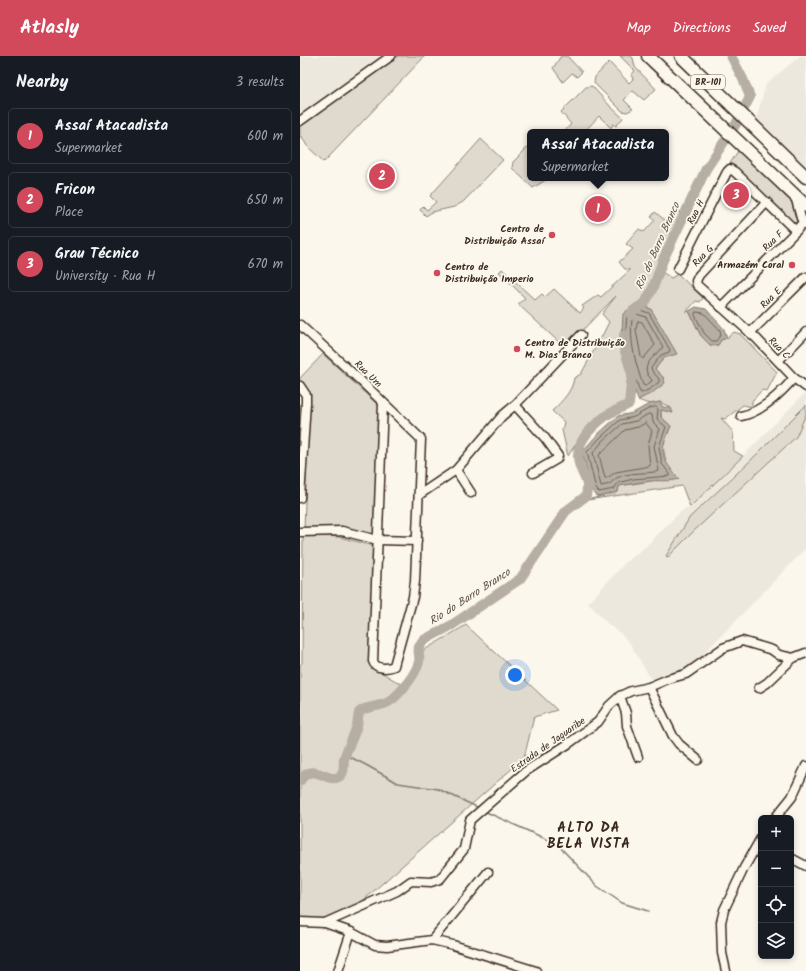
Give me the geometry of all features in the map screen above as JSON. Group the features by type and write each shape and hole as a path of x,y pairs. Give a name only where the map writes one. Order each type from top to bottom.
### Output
{"highway":[{"name":"BR-101","path":"648,56 806,206"},
{"name":"BR-101","path":"681,56 806,177"}],"street":[{"path":"300,121 391,56"},
{"name":"Rua H","path":"678,269 727,172 730,169 767,202"},
{"name":"BR-101","path":"794,194 805,224"},
{"path":"767,202 796,231"},
{"name":"Rua G","path":"753,336 697,285 697,277 767,202"},
{"name":"Rua F","path":"721,307 796,231 805,224"},
{"name":"Rua E","path":"753,336 806,277"},
{"name":"Rua Um","path":"300,325 421,439 419,495"},
{"path":"778,362 806,332"},
{"path":"383,403 373,664 384,668 390,668 394,666 413,597 419,495 456,470 502,416 515,405 581,336"},
{"name":"Rua C","path":"753,336 794,378 806,387"},
{"path":"741,416 755,411 768,402 794,378"},
{"path":"300,386 306,396 301,444 300,498"},
{"path":"515,405 545,438 558,456 557,459 533,473"},
{"path":"456,470 471,493"},
{"path":"300,532 342,531 378,540 417,541"},
{"name":"Estrada de Jaguaribe","path":"300,922 325,924 397,891 411,881 431,882 440,879 464,849 470,820 526,771 568,744 598,722 609,706 620,696 631,691 649,687 668,679 686,674 723,648 742,641 772,650 779,655 793,658"},
{"path":"758,688 767,683 793,658 806,653"},
{"path":"649,687 673,736 679,744 698,760"},
{"path":"620,696 626,712 627,726 638,757"},
{"path":"777,815 792,797 805,771"},
{"path":"726,971 722,953 721,922 731,896 758,846"},
{"path":"794,860 806,866"},
{"path":"432,940 488,872"},
{"path":"325,924 351,932 375,944 387,946 432,940 453,945 536,971"},
{"path":"338,971 351,932"}],"shaded area":[{"path":"300,56 386,56 300,124"},
{"path":"395,56 425,56 324,162 307,146 302,137 300,137 300,124"},
{"path":"561,56 567,56 582,72 577,77 572,73 563,82 553,68"},
{"path":"620,56 631,56 635,67 656,89 644,100 633,91 624,100 633,109 627,112 622,111 594,83 595,77 609,62 629,83 633,79 631,75 635,71"},
{"path":"800,56 806,56 806,167 756,119 766,84"},
{"path":"592,86 623,118 616,126 613,124 611,128 599,116 587,129 567,129 571,124 561,112 586,87"},
{"path":"481,139 503,160 463,202 454,207 432,212 426,216 420,210 423,206 427,210 436,202 430,196"},
{"path":"527,148 527,181 544,181 533,188 512,168 513,162"},
{"path":"740,148 792,198 801,219 794,233 727,168"},
{"path":"731,183 749,199 741,207 722,191"},
{"path":"679,211 681,217 644,299 635,304 621,330 631,378 629,400 600,415 585,430 568,456 562,430 564,422 552,411 569,392 574,378 581,374 609,322 602,314 616,296 565,348 518,304 525,298 499,272 502,269 535,300 542,294 545,297 554,289 580,313 584,308 582,306 598,295 601,297 630,270 625,269 619,262 633,249 626,244 639,229 644,232 655,220 651,217 655,212 667,222 665,227 671,217"},
{"path":"662,272 671,278 678,274 703,298 700,302 696,301 686,312 689,311 701,336 710,345 718,345 721,340 727,338 734,332 740,334 777,372 767,391 762,390 752,401 752,407 743,405 725,419 721,418 733,432 734,451 743,456 690,507 682,486 587,500 618,492 619,486 652,481 666,463 663,446 671,426 661,417 661,410 671,408 660,402 649,404 638,400 664,383 663,377 655,369 664,358 651,309 642,305 645,303"},
{"path":"323,354 379,406 375,536 304,529 309,394 300,384 300,378"},
{"path":"806,392 806,548 687,671 652,681 629,642 608,624 588,603 625,563 645,547 684,509 690,507"},
{"path":"806,405 806,414 796,437 695,530 668,557 666,556 690,517 749,462"},
{"path":"303,534 339,537 378,547 371,666 404,686 421,652 466,625 557,710 534,717 524,758 358,905 328,920 300,918 300,665 302,663"}],"water":[{"path":"635,304 651,309 677,354 664,358 655,369 663,377 665,383 652,393 638,400 628,369 622,325 623,314"},
{"path":"696,307 706,309 724,329 727,338 721,340 718,345 710,345 701,336 689,311"},
{"path":"660,402 663,407 671,408 673,413 661,410 661,417 671,426 664,443 663,454 668,465 679,479 647,481 619,486 618,492 598,497 592,491 582,452 596,436 618,416 633,413 649,404"}],"waterway":[{"name":"Rio do Barro Branco","path":"631,315 633,311 645,303 653,288 663,260 706,169 736,124 750,97 743,79 731,56"},
{"name":"Rio do Barro Branco","path":"300,781 305,775 311,772 332,778 337,778 342,774 344,759 356,729 359,713 365,709 387,703 403,689 417,667 419,662 419,646 424,640 452,625 520,579 566,511 586,496 587,484 578,459 584,437 595,425 609,414 629,404 632,374 624,348 624,335"},
{"path":"346,755 398,783 438,789 479,808"},
{"path":"484,811 557,844 597,886 622,903 648,911"}],"place":[{"name":"Fricon","path":"382,176"},
{"name":"Grau Técnico","path":"736,195"},
{"name":"Assaí Atacadista","path":"598,209"},
{"name":"Centro de Distribuição Assaí","path":"552,235"},
{"name":"Armazém Coral","path":"792,265"},
{"name":"Centro de Distribuição Imperio","path":"437,273"},
{"name":"Centro de Distribuição M. Dias Branco","path":"517,349"}],"district":[{"name":"ALTO DA BELA VISTA","path":"589,836"}]}
